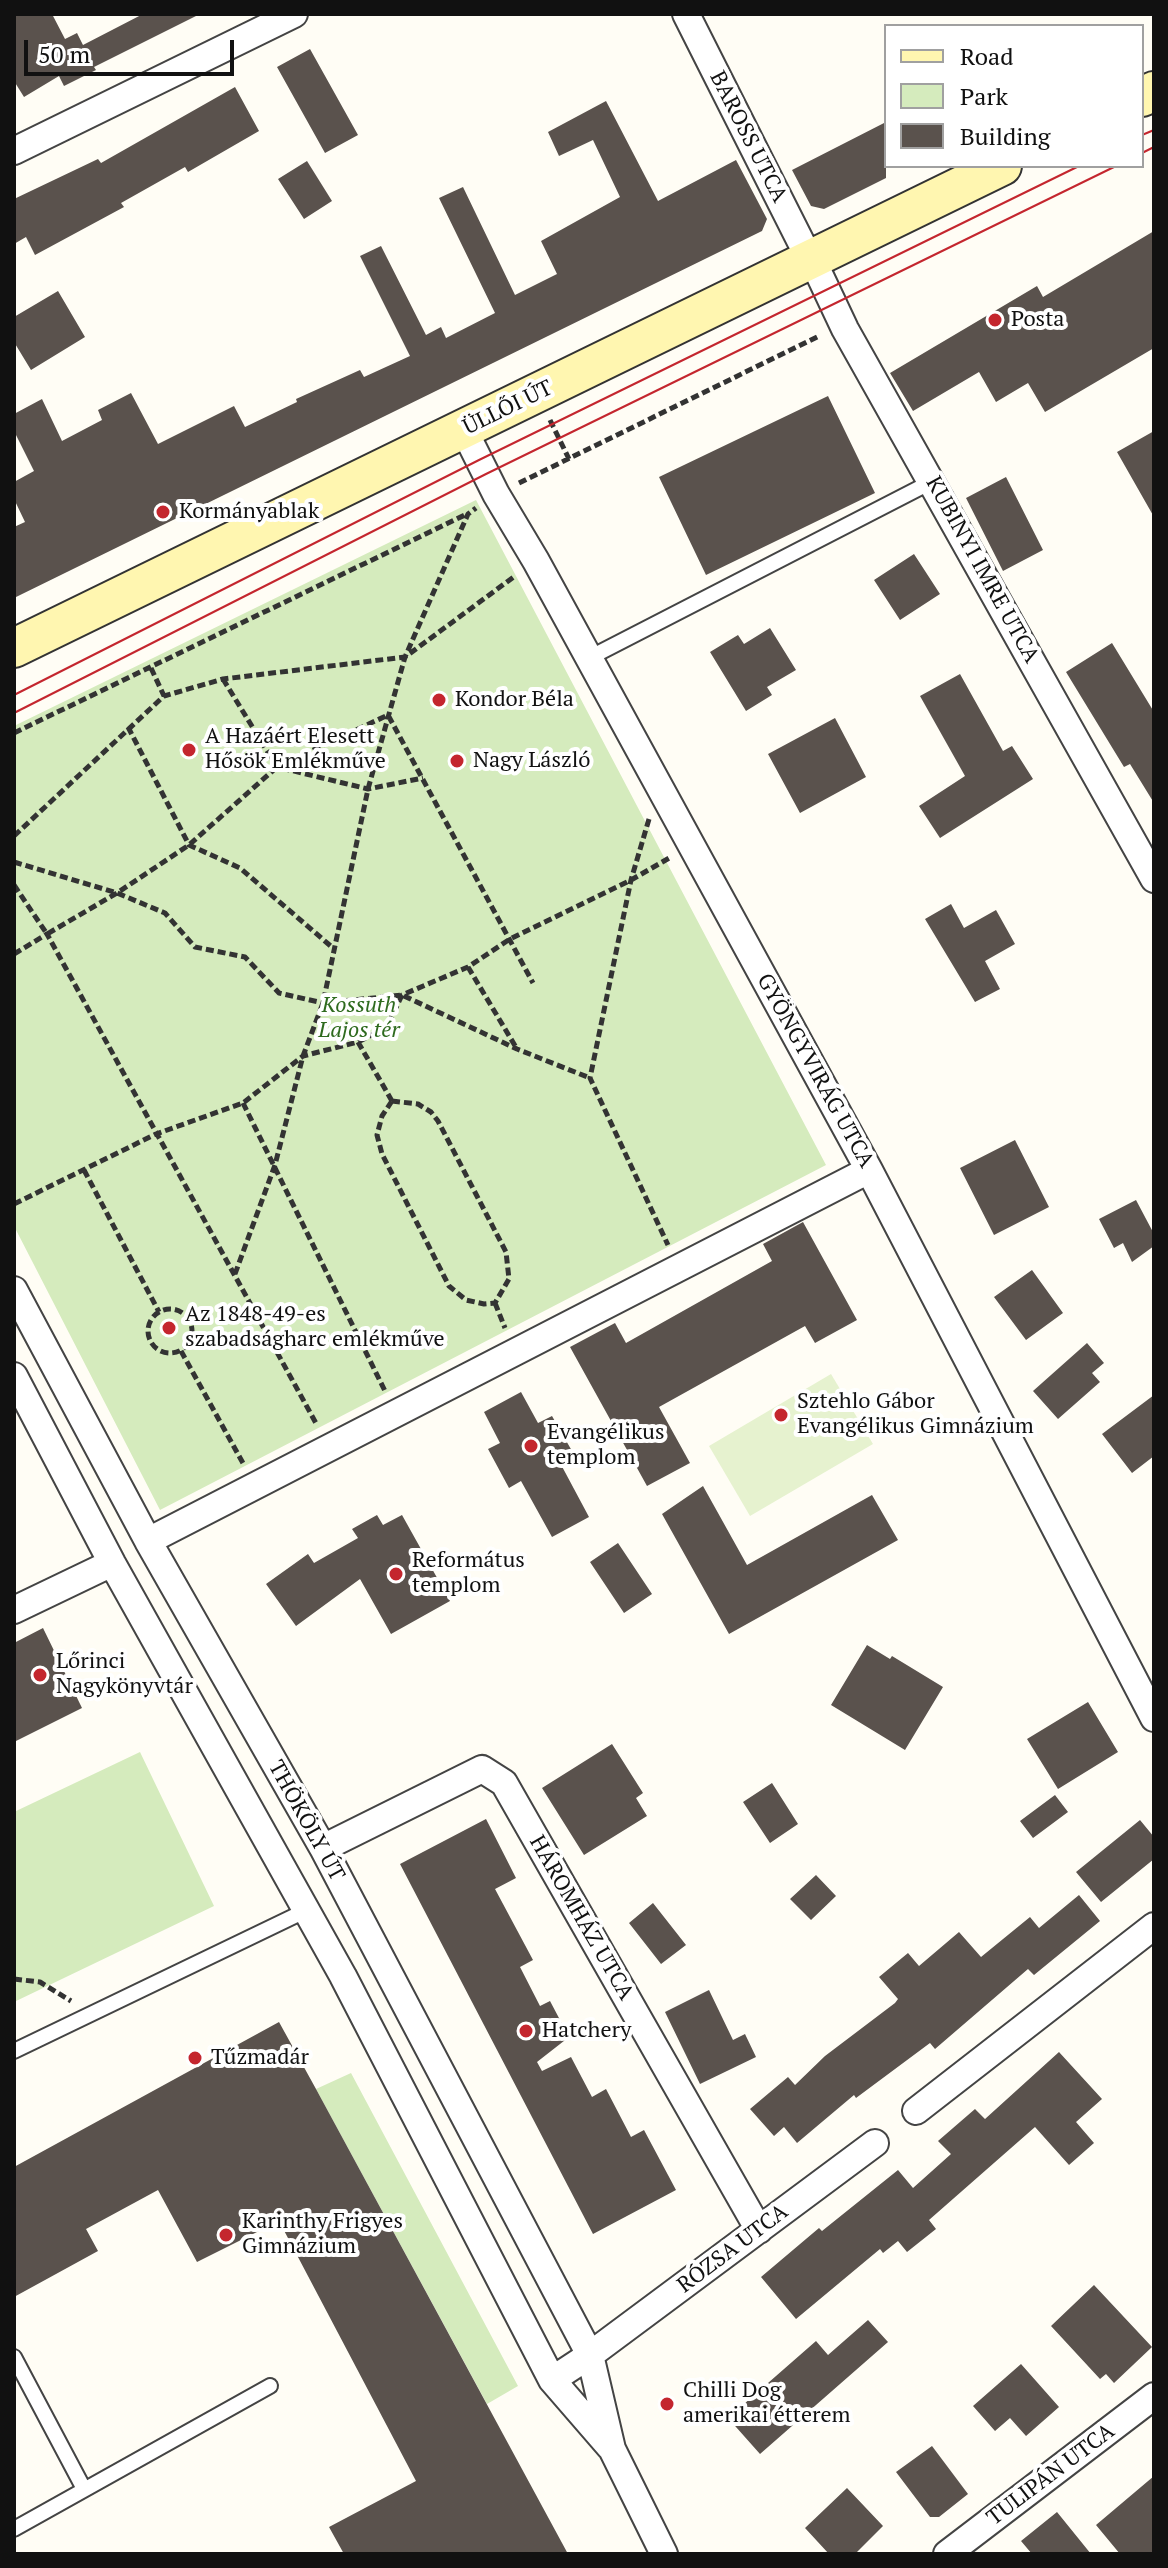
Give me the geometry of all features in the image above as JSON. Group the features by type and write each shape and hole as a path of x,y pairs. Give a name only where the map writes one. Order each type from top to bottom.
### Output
{"main road":[{"name":"ÜLLŐI ÚT","path":"14,648 998,168"}],"street":[{"path":"14,151 294,14"},
{"name":"BAROSS UTCA","path":"686,14 811,260"},
{"name":"KUBINYI IMRE UTCA","path":"811,260 843,324 1154,879"},
{"name":"GYÖNGYVIRÁG UTCA","path":"464,430 496,494 536,561 869,1170 1154,1718"},
{"path":"148,1541 869,1170"},
{"name":"THÖKÖLY ÚT","path":"14,1290 148,1541 323,1848 590,2355 612,2449 664,2554"},
{"name":"THÖKÖLY ÚT","path":"14,1376 112,1563 307,1910 552,2380 612,2449"},
{"path":"14,1610 112,1563"},
{"name":"HÁROMHÁZ UTCA","path":"323,1848 482,1769 504,1783 759,2230"},
{"path":"916,2111 1154,1926"},
{"name":"RÓZSA UTCA","path":"590,2355 875,2143"},
{"path":"552,2380 590,2355"},
{"name":"TULIPÁN UTCA","path":"947,2554 1154,2396"}],"lane":[{"path":"589,658 933,481"},
{"path":"14,2051 307,1910"},
{"path":"14,2357 84,2489"},
{"path":"14,2529 270,2386"}],"path":[{"path":"14,733 468,514 496,494 843,324"},
{"path":"537,394 569,459"},
{"path":"235,1274 275,1165 303,1056 323,1003 368,789 405,657 468,514"},
{"path":"14,836 164,696 223,679 405,657 536,561"},
{"path":"151,668 164,696"},
{"path":"223,679 277,767 368,789 423,778"},
{"path":"14,954 117,893 189,845 277,767 388,715"},
{"path":"388,715 533,983"},
{"path":"128,727 189,845 240,868 333,948"},
{"path":"659,785 631,880 590,1078 679,1267"},
{"path":"14,862 117,893 165,913 195,947 245,957 279,993 323,1003 402,995 468,967 510,939 631,880 691,845"},
{"path":"14,885 47,934 329,1447"},
{"path":"468,967 517,1049"},
{"path":"402,995 517,1049 590,1078"},
{"path":"14,1204 156,1134 243,1103 303,1056 358,1042 387,1027 402,995"},
{"path":"358,1042 392,1101"},
{"path":"392,1101 418,1104 438,1121 506,1252 509,1279 495,1303 466,1300 449,1286 377,1144 379,1125 392,1101"},
{"path":"243,1103 396,1413"},
{"path":"84,1170 159,1312"},
{"path":"165,1309 179,1310 190,1320 191,1340 181,1351 159,1350 149,1338 149,1323 165,1309"},
{"path":"181,1351 255,1485"},
{"path":"14,1979 40,1982 90,2014"}],"green space":[{"name":"Kossuth Lajos tér","path":"476,500 826,1165 160,1510 14,1226 14,726"},
{"path":"831,1374 873,1444 750,1516 709,1446"},
{"path":"140,1752 214,1906 14,2002 14,1812"},
{"path":"351,2073 518,2386 487,2404 316,2089"}],"building":[{"path":"14,14 52,14 65,39 77,33 83,45 143,14 200,14 94,67 96,70 64,86 59,76 24,97 14,81"},
{"path":"310,49 358,135 325,153 277,67"},
{"path":"235,87 259,131 188,172 185,167 121,203 124,207 35,255 26,237 14,244 14,199 98,159 101,163"},
{"path":"606,101 658,201 736,160 767,219 762,231 14,598 14,527 25,522 14,499 14,482 34,471 14,431 14,414 42,399 62,441 102,420 98,410 131,393 158,444 234,406 245,427 297,402 296,399 360,370 364,377 410,356 360,256 381,246 426,335 441,327 446,338 495,313 439,198 463,187 515,295 557,274 541,241 620,197 593,140 559,156 548,132"},
{"path":"884,123 886,178 824,209 811,206 792,170"},
{"path":"307,161 332,201 304,219 278,179"},
{"path":"1154,231 1154,348 1045,412 1028,383 996,402 979,372 913,411 890,373 1037,286 1043,297"},
{"path":"58,291 85,337 31,370 14,342 14,317"},
{"path":"828,396 875,493 706,575 659,477"},
{"path":"1154,431 1154,517 1117,452"},
{"path":"1006,477 1043,550 1003,571 966,498"},
{"path":"914,554 940,594 900,620 874,580"},
{"path":"770,628 796,670 767,687 772,695 746,711 710,652 738,635 744,644"},
{"path":"1112,643 1154,712 1154,803 1130,764 1124,767 1066,672"},
{"path":"960,674 1003,751 1012,746 1033,779 940,838 919,806 965,776 920,696"},
{"path":"835,718 866,777 800,813 768,754"},
{"path":"951,904 964,928 996,910 1015,944 985,961 1000,989 975,1002 925,919"},
{"path":"1015,1140 1049,1207 994,1235 960,1168"},
{"path":"1136,1200 1154,1234 1154,1246 1132,1262 1123,1243 1114,1248 1099,1219"},
{"path":"803,1222 857,1320 815,1343 805,1326 659,1407 690,1463 647,1486 570,1347 615,1323 626,1343 772,1261 763,1244"},
{"path":"1032,1270 1063,1313 1026,1340 994,1297"},
{"path":"1087,1343 1104,1363 1092,1373 1100,1382 1058,1419 1033,1391"},
{"name":"Evangélikus templom","path":"521,1392 538,1423 552,1416 572,1451 558,1459 589,1517 552,1537 521,1481 509,1488 488,1449 500,1443 484,1412"},
{"path":"1154,1395 1154,1456 1132,1473 1102,1434"},
{"path":"703,1486 747,1565 872,1495 898,1540 729,1634 662,1514"},
{"name":"Református templom","path":"377,1515 383,1525 402,1515 450,1601 391,1634 360,1579 296,1626 266,1584 308,1554 314,1563 358,1538 352,1529"},
{"path":"618,1543 652,1594 624,1613 590,1562"},
{"name":"Lőrinci Nagykönyvtár","path":"43,1628 82,1708 14,1742 14,1643"},
{"path":"867,1645 890,1659 892,1656 943,1687 905,1750 831,1705"},
{"path":"1088,1702 1118,1752 1058,1789 1027,1739"},
{"path":"612,1744 643,1793 636,1798 647,1816 584,1855 542,1788"},
{"path":"772,1783 798,1824 770,1843 743,1802"},
{"path":"1055,1795 1068,1812 1033,1838 1020,1821"},
{"name":"Hatchery","path":"486,1819 516,1878 495,1889 533,1960 520,1967 540,2006 550,2001 569,2037 537,2062 542,2071 571,2057 592,2097 606,2089 631,2137 644,2130 676,2190 593,2234 400,1864"},
{"path":"1140,1820 1154,1837 1154,1859 1101,1902 1076,1872"},
{"path":"816,1875 836,1896 811,1920 790,1899"},
{"path":"1079,1895 1100,1921 1034,1975 1028,1969 935,2049 930,2043 856,2098 854,2095 797,2143 784,2127 774,2136 750,2109 788,2077 795,2085 825,2056 895,2003 898,1999 879,1977 908,1953 919,1966 959,1932 981,1957 1030,1917 1039,1928"},
{"path":"653,1903 686,1945 661,1964 629,1923"},
{"path":"709,1990 733,2040 745,2034 756,2057 700,2084 665,2012"},
{"path":"279,2022 568,2554 344,2554 329,2527 416,2481 279,2221 197,2262 158,2190 86,2229 98,2251 14,2297 14,2167"},
{"path":"1059,2052 1102,2099 1076,2122 1094,2143 1069,2165 1035,2127 929,2220 936,2229 907,2252 898,2241 883,2253 880,2249 796,2319 761,2277 819,2228 822,2231 898,2170 913,2188 951,2154 938,2141 975,2109 985,2119"},
{"path":"1094,2285 1152,2347 1114,2383 1106,2374 1100,2379 1051,2326"},
{"path":"868,2320 888,2342 760,2454 728,2418 816,2341 828,2355"},
{"path":"1021,2364 1059,2407 1026,2436 1010,2418 995,2431 973,2406"},
{"path":"932,2446 968,2494 939,2517 930,2517 896,2472"},
{"path":"1154,2476 1154,2554 1120,2554 1096,2525"},
{"path":"847,2488 883,2526 855,2554 829,2554 805,2528"},
{"path":"1057,2512 1091,2554 1032,2554 1021,2541"}],"tram line":[{"path":"1144,134 1154,130"},
{"path":"1144,152 1154,147"},
{"path":"14,695 479,460 1075,168"},
{"path":"14,713 486,474 1112,168"}],"place":[{"name":"Posta","path":"995,320"},
{"name":"Kormányablak","path":"163,512"},
{"name":"Kondor Béla","path":"439,700"},
{"name":"A Hazáért Elesett Hősök Emlékműve","path":"189,750"},
{"name":"Nagy László","path":"457,761"},
{"name":"Az 1848-49-es szabadságharc emlékműve","path":"169,1328"},
{"name":"Sztehlo Gábor Evangélikus Gimnázium","path":"781,1415"},
{"name":"Evangélikus templom","path":"531,1446"},
{"name":"Református templom","path":"396,1574"},
{"name":"Lőrinci Nagykönyvtár","path":"40,1675"},
{"name":"Hatchery","path":"526,2031"},
{"name":"Tűzmadár","path":"195,2058"},
{"name":"Karinthy Frigyes Gimnázium","path":"226,2235"},
{"name":"Chilli Dog amerikai étterem","path":"667,2404"}]}
